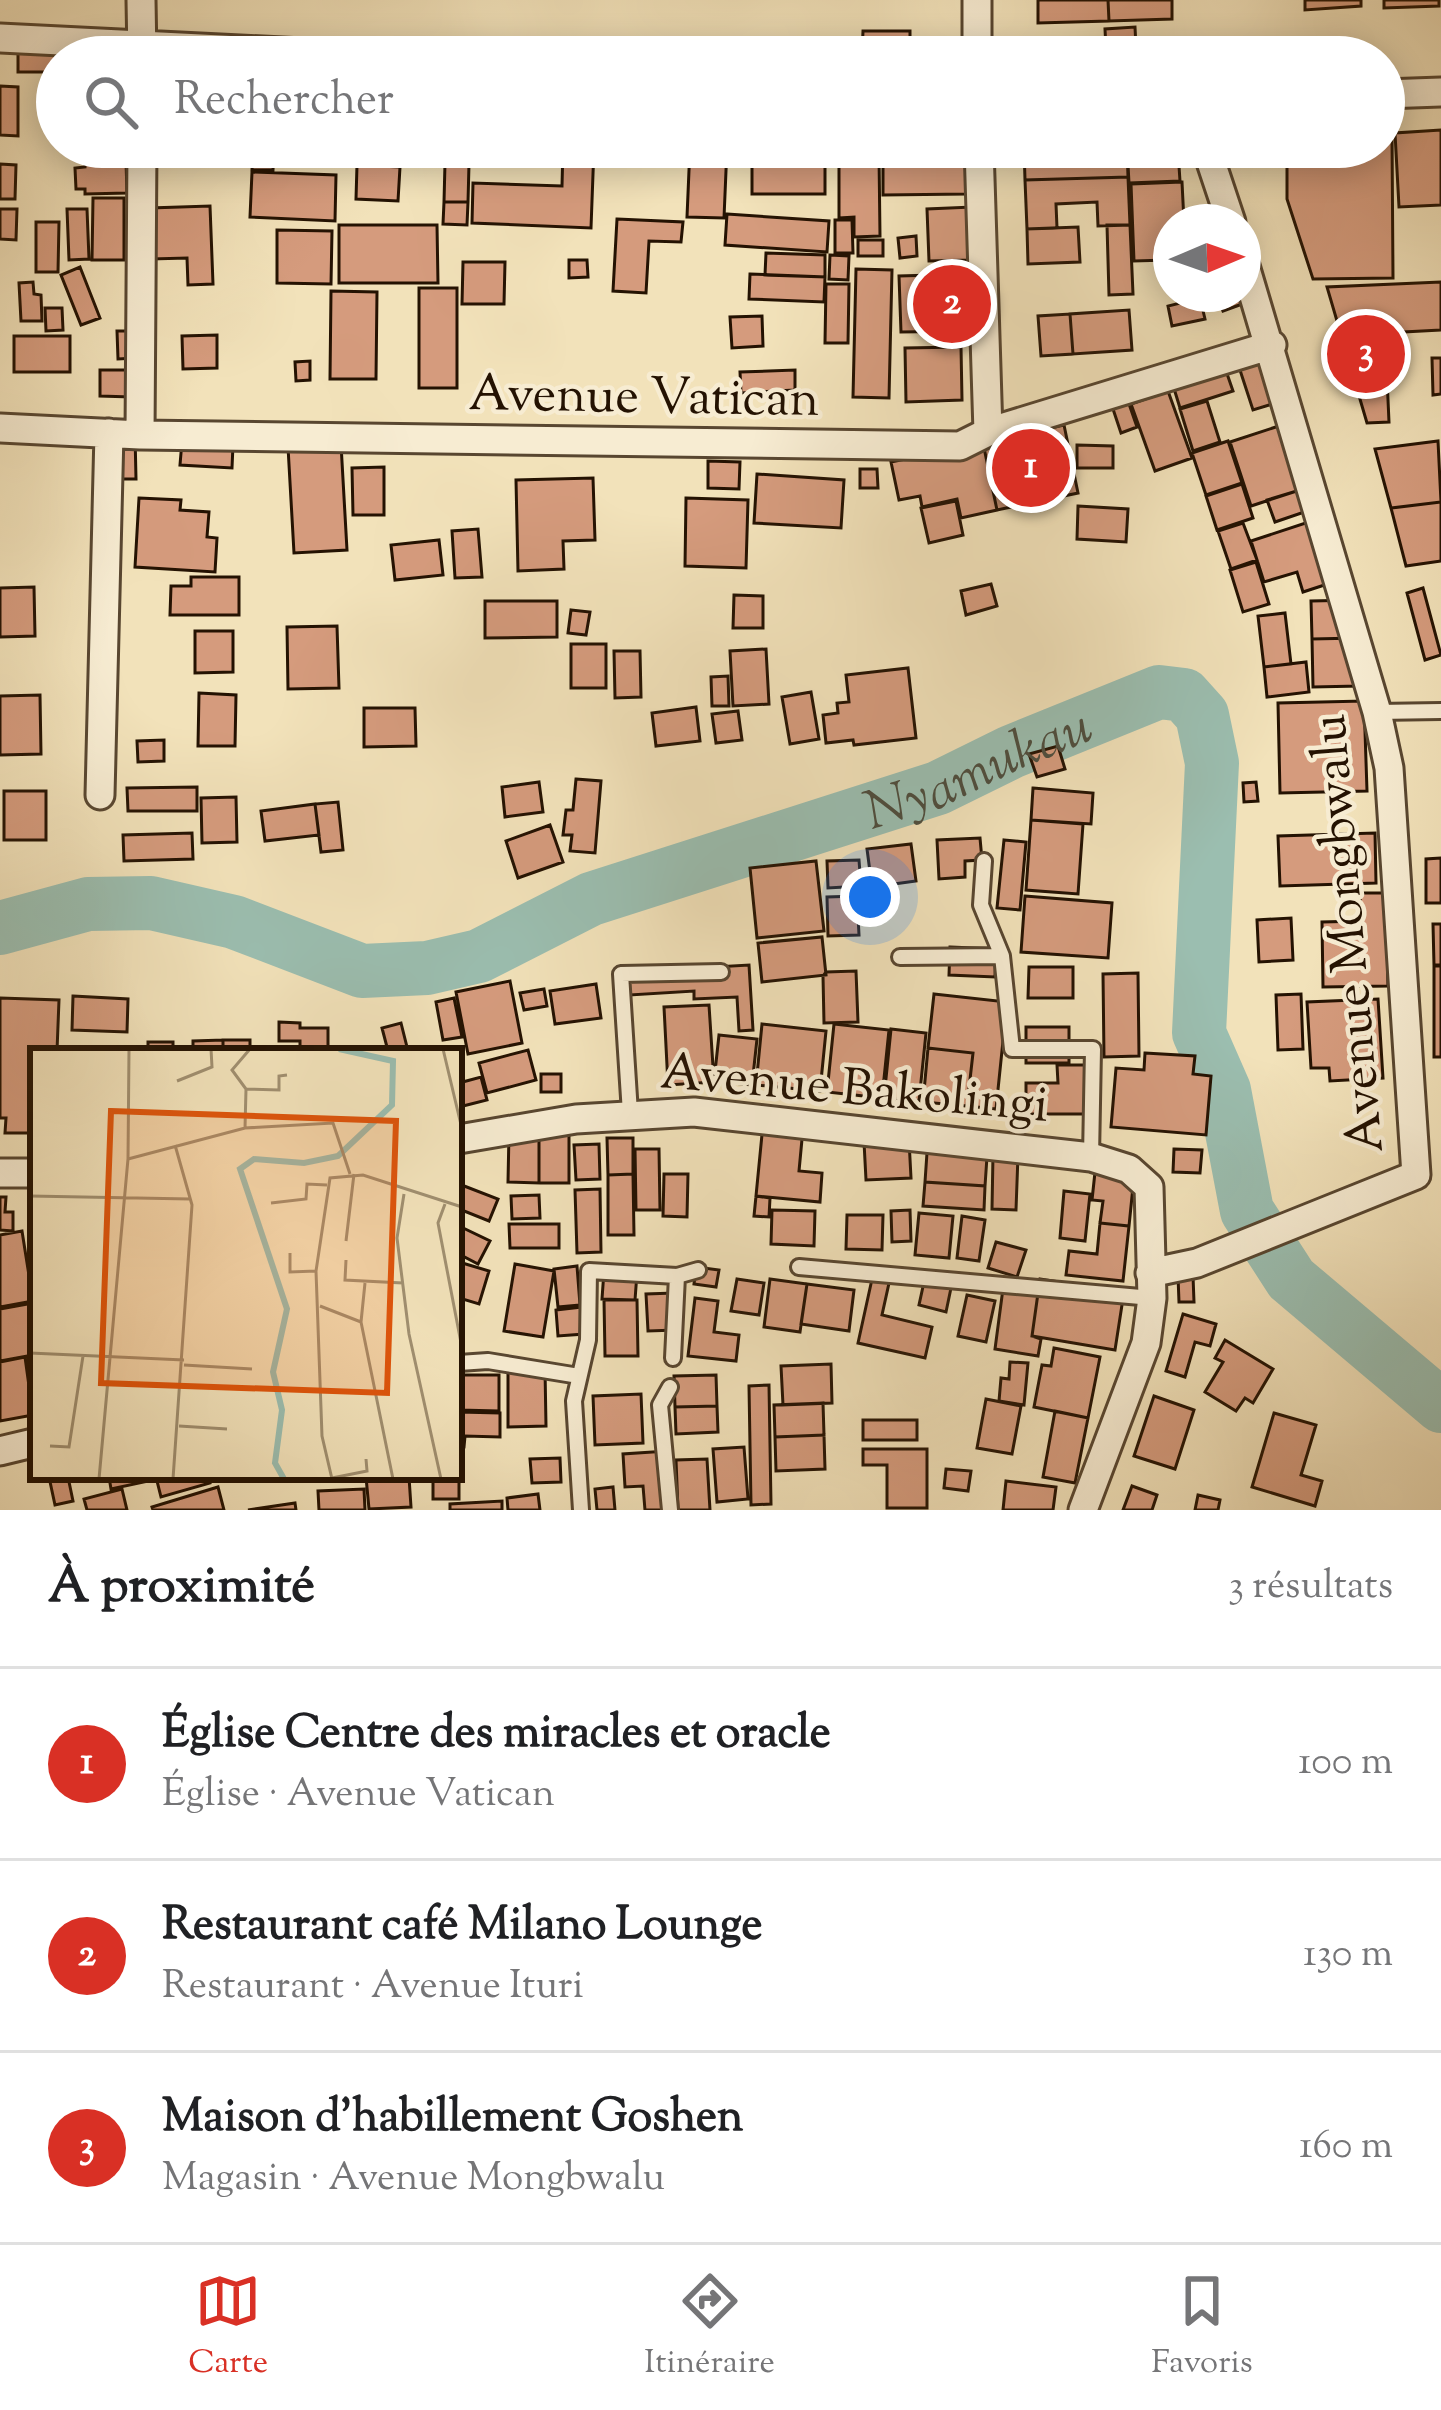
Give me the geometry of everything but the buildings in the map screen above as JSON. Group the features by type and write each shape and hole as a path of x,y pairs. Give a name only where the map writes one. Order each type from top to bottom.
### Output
{"street":[{"path":"141,0 142,36"},
{"path":"977,0 977,36"},
{"path":"0,38 36,42"},
{"path":"1405,93 1441,92"},
{"path":"140,435 142,168"},
{"path":"980,168 988,432"},
{"path":"1213,168 1225,204"},
{"name":"Avenue Mongbwalu","path":"1151,1286 1197,1262 1416,1175 1388,768 1377,712 1261,312"},
{"name":"Avenue Vatican","path":"0,428 140,435 960,446 988,432 1272,345"},
{"path":"100,795 110,433"},
{"name":"Avenue Bakolingi","path":"462,1139 630,1113 694,1112 1091,1157 1129,1169 1149,1187 1151,1286"},
{"path":"1083,1510 1146,1343 1151,1286"},
{"path":"0,1451 30,1444"}],"lane":[{"path":"1377,712 1441,711"},
{"path":"984,861 981,904 1002,956 1012,1048 1093,1049 1091,1157"},
{"path":"900,957 1002,956"},
{"path":"630,1113 621,974 721,972"},
{"path":"799,1267 1151,1286"},
{"path":"581,1510 574,1401 588,1340 589,1270 677,1276 698,1270"},
{"path":"673,1358 677,1276"},
{"path":"462,1363 488,1361 579,1376"},
{"path":"670,1387 660,1406 670,1510"}],"waterway":[{"name":"Nyamukau","path":"0,928 88,904 151,903 234,922 362,971 427,968 479,956 591,899 938,788 1011,752 1159,692 1184,695 1202,715 1212,763 1199,1033 1224,1090 1247,1211 1291,1279 1441,1406"}],"place":[{"name":"Restaurant café Milano Lounge","path":"952,304"},
{"name":"Maison d'habillement Goshen","path":"1366,354"},
{"name":"Église Centre des miracles et oracle","path":"1031,468"}]}
